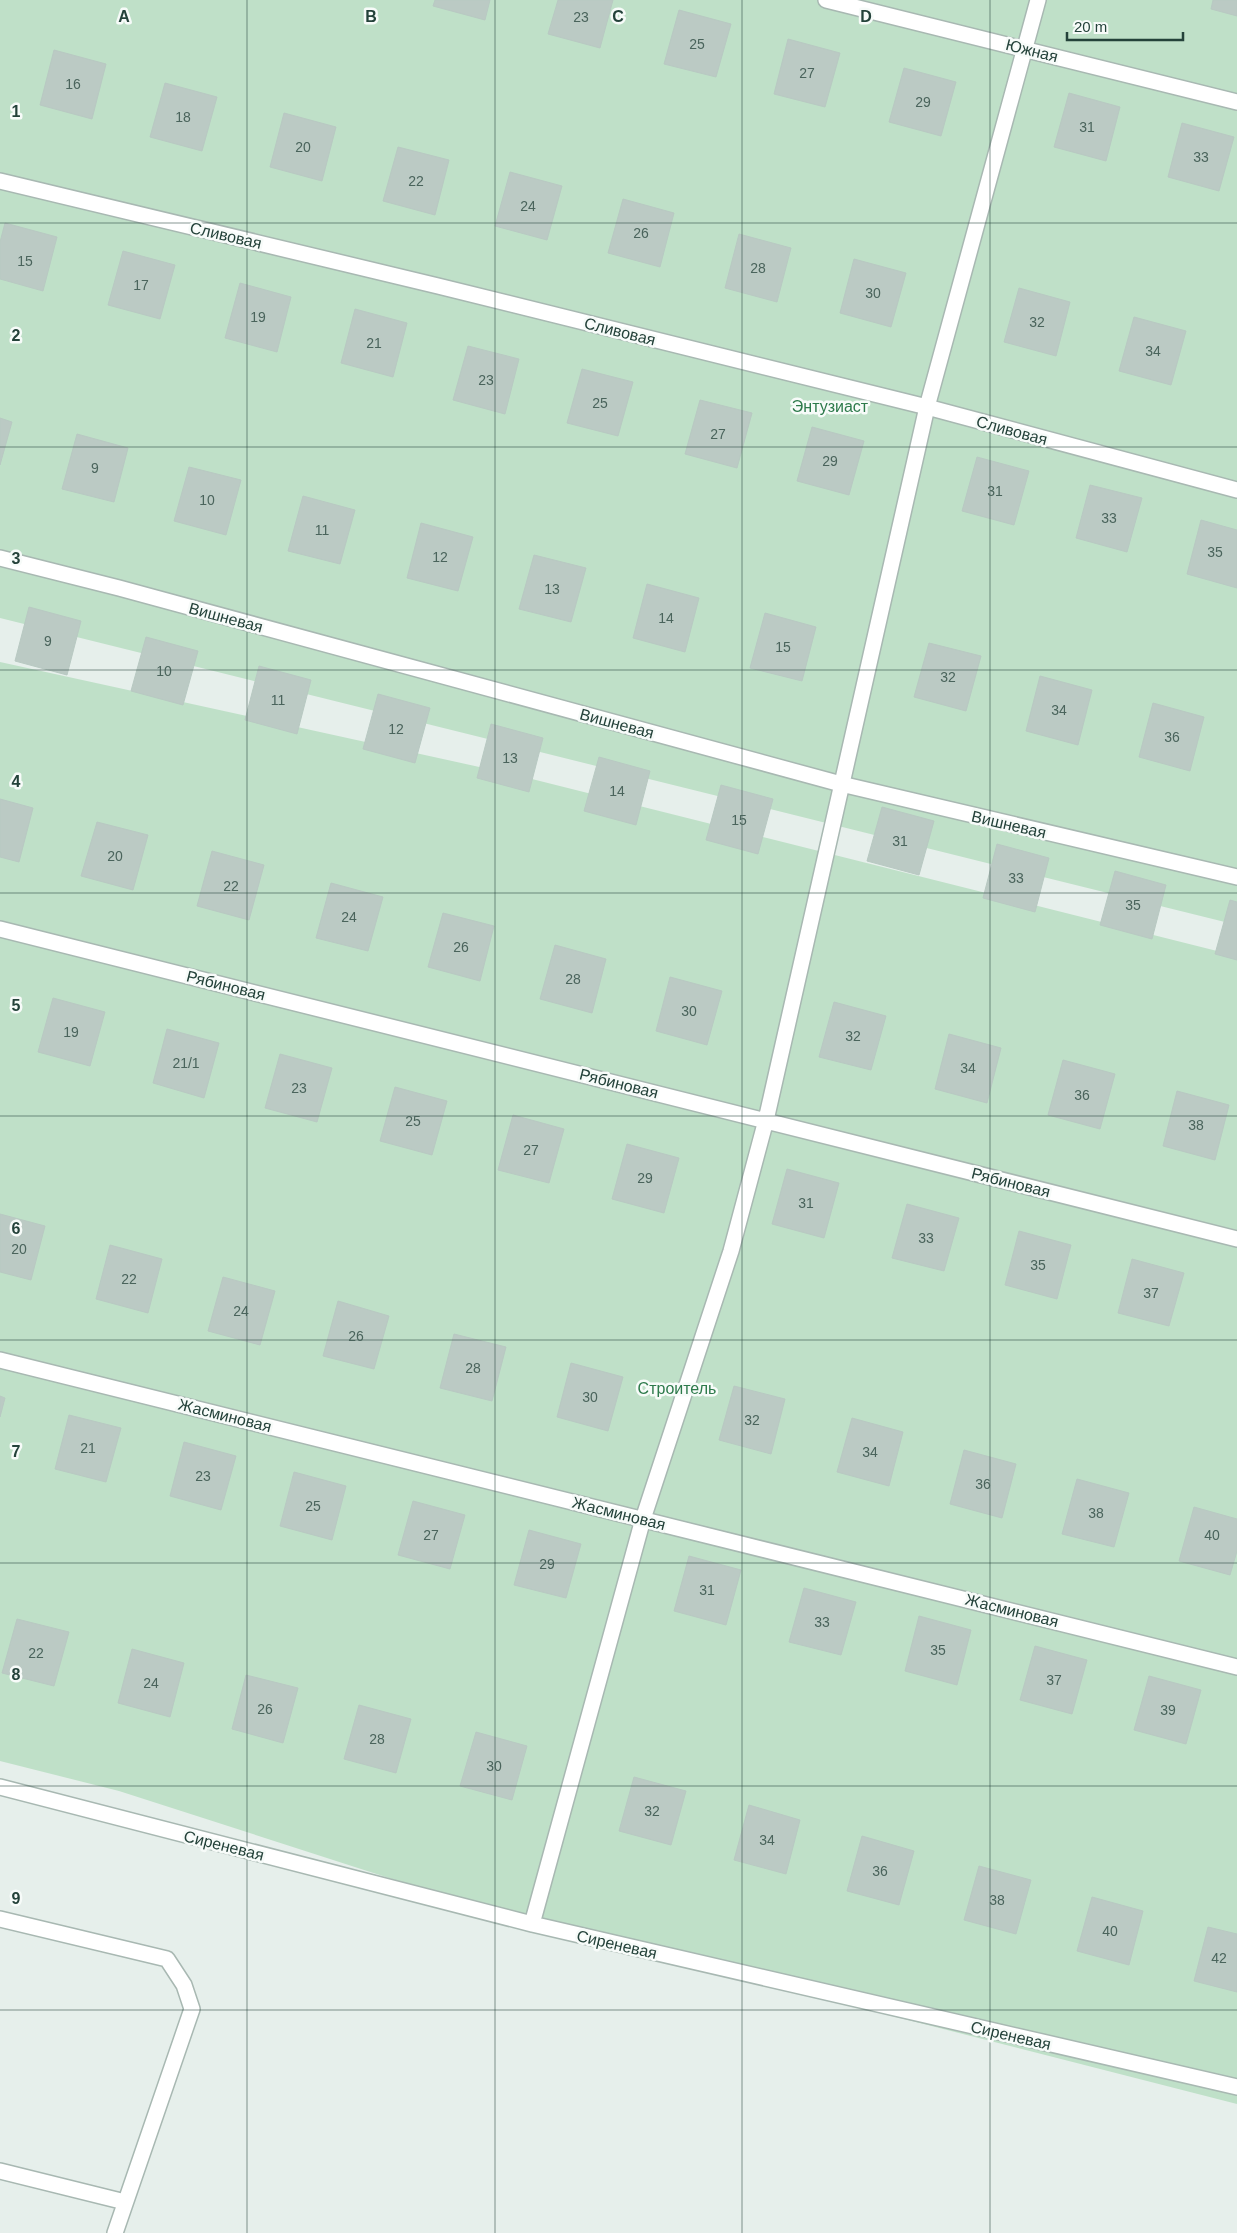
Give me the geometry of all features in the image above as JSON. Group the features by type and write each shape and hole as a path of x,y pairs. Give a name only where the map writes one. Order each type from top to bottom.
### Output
{"street":[{"name":"Южная","path":"826,0 1237,102"},
{"path":"532,1924 643,1519 731,1251 766,1120 927,407 1038,0"},
{"name":"Сливовая","path":"0,181 428,283 927,407 1237,490"},
{"name":"Вишневая","path":"0,558 119,588 841,784 1237,877"},
{"name":"Рябиновая","path":"0,928 1237,1240"},
{"name":"Жасминовая","path":"0,1360 1237,1667"},
{"name":"Сиреневая","path":"0,1787 532,1924 1237,2087"},
{"path":"0,1920 167,1959 184,1986 192,2009 115,2233"},
{"path":"0,2171 126,2202"}],"green space":[{"name":"Энтузиаст","path":"0,0 1237,0 1237,925 0,618"},
{"name":"Строитель","path":"0,662 516,775 1237,956 1237,2104 532,1924 119,1791 0,1761"}],"building":[{"path":"435,0 490,0 485,20 433,6"},
{"path":"558,0 613,0 600,48 548,34"},
{"path":"1213,0 1237,0 1237,16 1211,9"},
{"path":"679,10 731,24 716,77 664,64"},
{"path":"788,39 840,53 825,107 774,94"},
{"path":"54,50 106,64 92,119 40,105"},
{"path":"904,68 956,82 941,136 889,122"},
{"path":"165,83 217,97 202,151 150,137"},
{"path":"1069,93 1120,107 1106,161 1054,147"},
{"path":"284,113 336,127 322,181 270,167"},
{"path":"1182,123 1234,137 1219,191 1168,177"},
{"path":"398,147 449,160 435,215 383,201"},
{"path":"510,172 562,186 547,240 495,226"},
{"path":"623,199 674,213 660,267 608,253"},
{"path":"5,223 57,237 43,291 0,279 0,242"},
{"path":"739,234 791,248 777,302 725,288"},
{"path":"123,251 175,265 160,319 108,305"},
{"path":"854,259 906,273 891,327 840,313"},
{"path":"240,283 291,297 277,352 225,338"},
{"path":"1019,288 1070,302 1056,356 1004,342"},
{"path":"355,309 407,323 393,377 341,363"},
{"path":"1134,317 1186,331 1171,385 1119,371"},
{"path":"468,346 519,359 505,414 453,400"},
{"path":"582,369 633,382 618,436 567,423"},
{"path":"700,400 752,413 737,468 685,454"},
{"path":"0,418 12,422 0,465"},
{"path":"812,427 864,441 849,495 797,481"},
{"path":"77,434 128,448 114,502 62,489"},
{"path":"977,457 1029,471 1014,525 962,511"},
{"path":"189,467 241,480 226,535 174,521"},
{"path":"1090,485 1142,498 1127,552 1076,538"},
{"path":"303,496 355,510 340,564 288,551"},
{"path":"1201,520 1237,530 1237,588 1187,574"},
{"path":"421,523 473,537 458,591 407,578"},
{"path":"534,555 586,568 571,622 519,609"},
{"path":"647,584 699,598 685,652 633,638"},
{"path":"29,607 81,621 67,675 15,661"},
{"path":"765,613 816,627 802,681 750,668"},
{"path":"146,637 198,651 183,705 131,691"},
{"path":"929,643 981,656 966,711 914,697"},
{"path":"259,666 311,680 297,734 245,720"},
{"path":"1040,676 1092,690 1078,745 1026,731"},
{"path":"378,694 430,708 415,763 363,749"},
{"path":"1153,703 1204,717 1190,771 1139,757"},
{"path":"491,724 543,738 529,792 477,778"},
{"path":"599,757 650,771 636,825 584,811"},
{"path":"721,785 773,799 758,854 706,840"},
{"path":"0,799 33,808 19,862 0,857"},
{"path":"882,807 934,821 919,875 867,861"},
{"path":"97,822 148,835 133,890 81,876"},
{"path":"997,844 1049,858 1035,912 983,898"},
{"path":"212,851 264,865 249,920 197,906"},
{"path":"1115,871 1166,885 1152,939 1100,925"},
{"path":"331,883 383,897 368,951 316,938"},
{"path":"1230,900 1237,902 1237,960 1215,954"},
{"path":"443,913 494,926 480,981 428,967"},
{"path":"555,945 606,959 592,1013 540,999"},
{"path":"670,977 722,991 707,1045 656,1031"},
{"path":"53,998 105,1012 90,1066 38,1052"},
{"path":"834,1002 886,1016 871,1070 819,1057"},
{"path":"167,1029 219,1043 204,1098 153,1083"},
{"path":"949,1034 1001,1048 987,1103 935,1089"},
{"path":"280,1054 332,1068 317,1122 265,1108"},
{"path":"1063,1060 1115,1074 1100,1129 1048,1115"},
{"path":"395,1087 447,1101 432,1155 380,1141"},
{"path":"1177,1091 1229,1105 1215,1160 1163,1146"},
{"path":"513,1115 564,1129 549,1183 498,1170"},
{"path":"627,1144 679,1158 664,1213 612,1199"},
{"path":"787,1169 839,1183 824,1238 772,1224"},
{"path":"907,1204 959,1218 944,1271 892,1258"},
{"path":"0,1214 45,1226 31,1280 0,1272"},
{"path":"1019,1231 1071,1245 1057,1299 1005,1285"},
{"path":"110,1245 162,1259 148,1313 96,1299"},
{"path":"1132,1259 1184,1273 1169,1326 1118,1313"},
{"path":"223,1277 275,1291 260,1345 208,1331"},
{"path":"338,1301 389,1316 374,1369 323,1356"},
{"path":"454,1334 506,1347 492,1401 440,1388"},
{"path":"571,1363 623,1377 608,1431 557,1417"},
{"path":"734,1386 785,1399 771,1454 719,1440"},
{"path":"0,1396 5,1398 0,1417"},
{"path":"69,1415 121,1428 106,1482 55,1469"},
{"path":"852,1418 903,1432 889,1486 837,1472"},
{"path":"184,1442 236,1456 221,1510 170,1496"},
{"path":"964,1450 1016,1464 1002,1518 950,1504"},
{"path":"294,1472 346,1486 332,1540 280,1526"},
{"path":"1077,1479 1129,1493 1114,1547 1062,1534"},
{"path":"413,1501 465,1515 450,1569 398,1555"},
{"path":"1194,1507 1237,1519 1237,1551 1230,1575 1179,1561"},
{"path":"529,1530 581,1544 566,1598 514,1585"},
{"path":"689,1556 741,1570 726,1625 674,1611"},
{"path":"804,1588 856,1602 841,1655 789,1642"},
{"path":"919,1616 971,1630 957,1685 905,1671"},
{"path":"17,1619 69,1632 54,1686 2,1673"},
{"path":"1035,1646 1087,1660 1072,1714 1020,1700"},
{"path":"132,1649 184,1663 170,1717 118,1703"},
{"path":"246,1675 298,1688 283,1743 232,1729"},
{"path":"1149,1676 1201,1690 1186,1744 1134,1730"},
{"path":"359,1705 411,1719 396,1773 344,1759"},
{"path":"476,1732 527,1746 512,1800 460,1786"},
{"path":"634,1777 686,1791 671,1845 619,1831"},
{"path":"749,1805 800,1820 786,1874 734,1860"},
{"path":"862,1836 914,1851 899,1905 847,1891"},
{"path":"979,1866 1031,1880 1016,1934 964,1920"},
{"path":"1092,1897 1143,1911 1129,1965 1077,1951"},
{"path":"1208,1927 1237,1934 1237,1992 1194,1981"}]}
